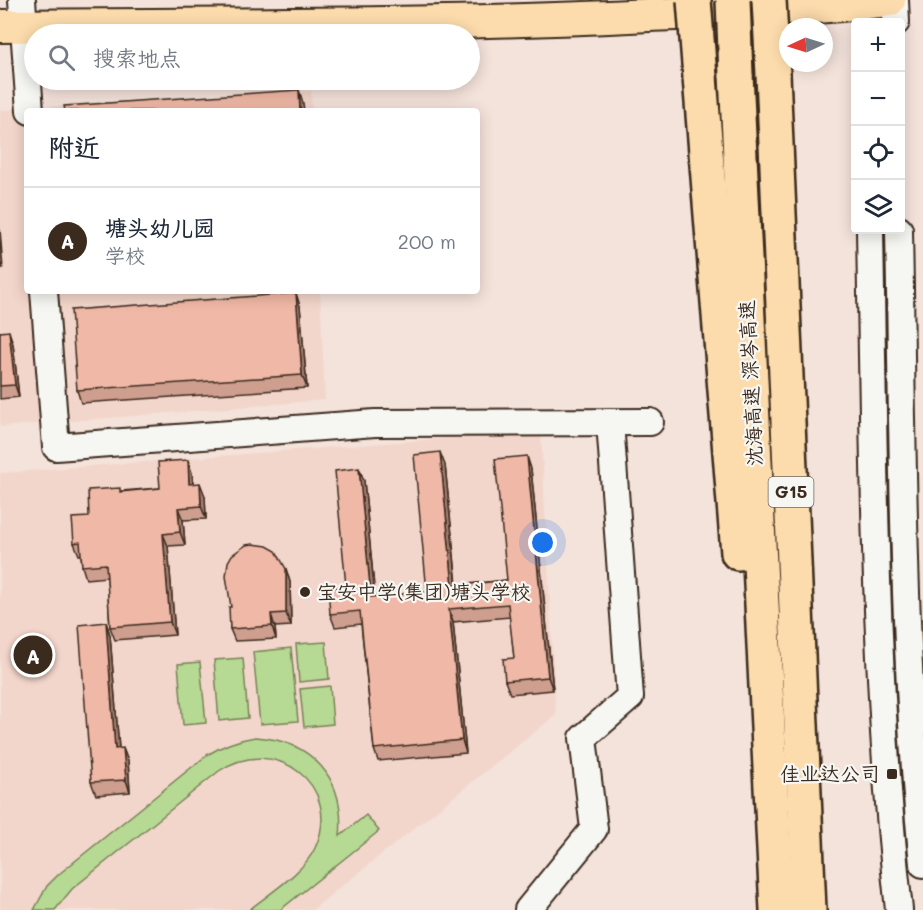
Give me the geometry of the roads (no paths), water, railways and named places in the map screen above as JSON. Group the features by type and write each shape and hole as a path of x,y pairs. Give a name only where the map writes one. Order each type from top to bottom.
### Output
{"highway":[{"path":"694,0 738,549 773,835"},
{"name":"沈海高速 深岑高速","path":"733,0 777,910"},
{"name":"沈海高速 深岑高速","path":"769,0 809,910"}],"main road":[{"path":"15,17 539,21 877,5"}],"street":[{"path":"877,5 892,18"},
{"path":"15,17 24,73"},
{"path":"27,90 30,108"},
{"path":"870,234 878,642 888,799 899,910"},
{"path":"899,234 907,641 923,864"},
{"path":"44,294 56,447 375,423 651,422"},
{"path":"528,910 594,829 583,738 630,697 610,422"}],"place":[{"name":"宝安中学(集团)塘头学校","path":"305,592"},
{"name":"塘头幼儿园","path":"33,655"},
{"name":"佳业达公司","path":"892,774"}]}
